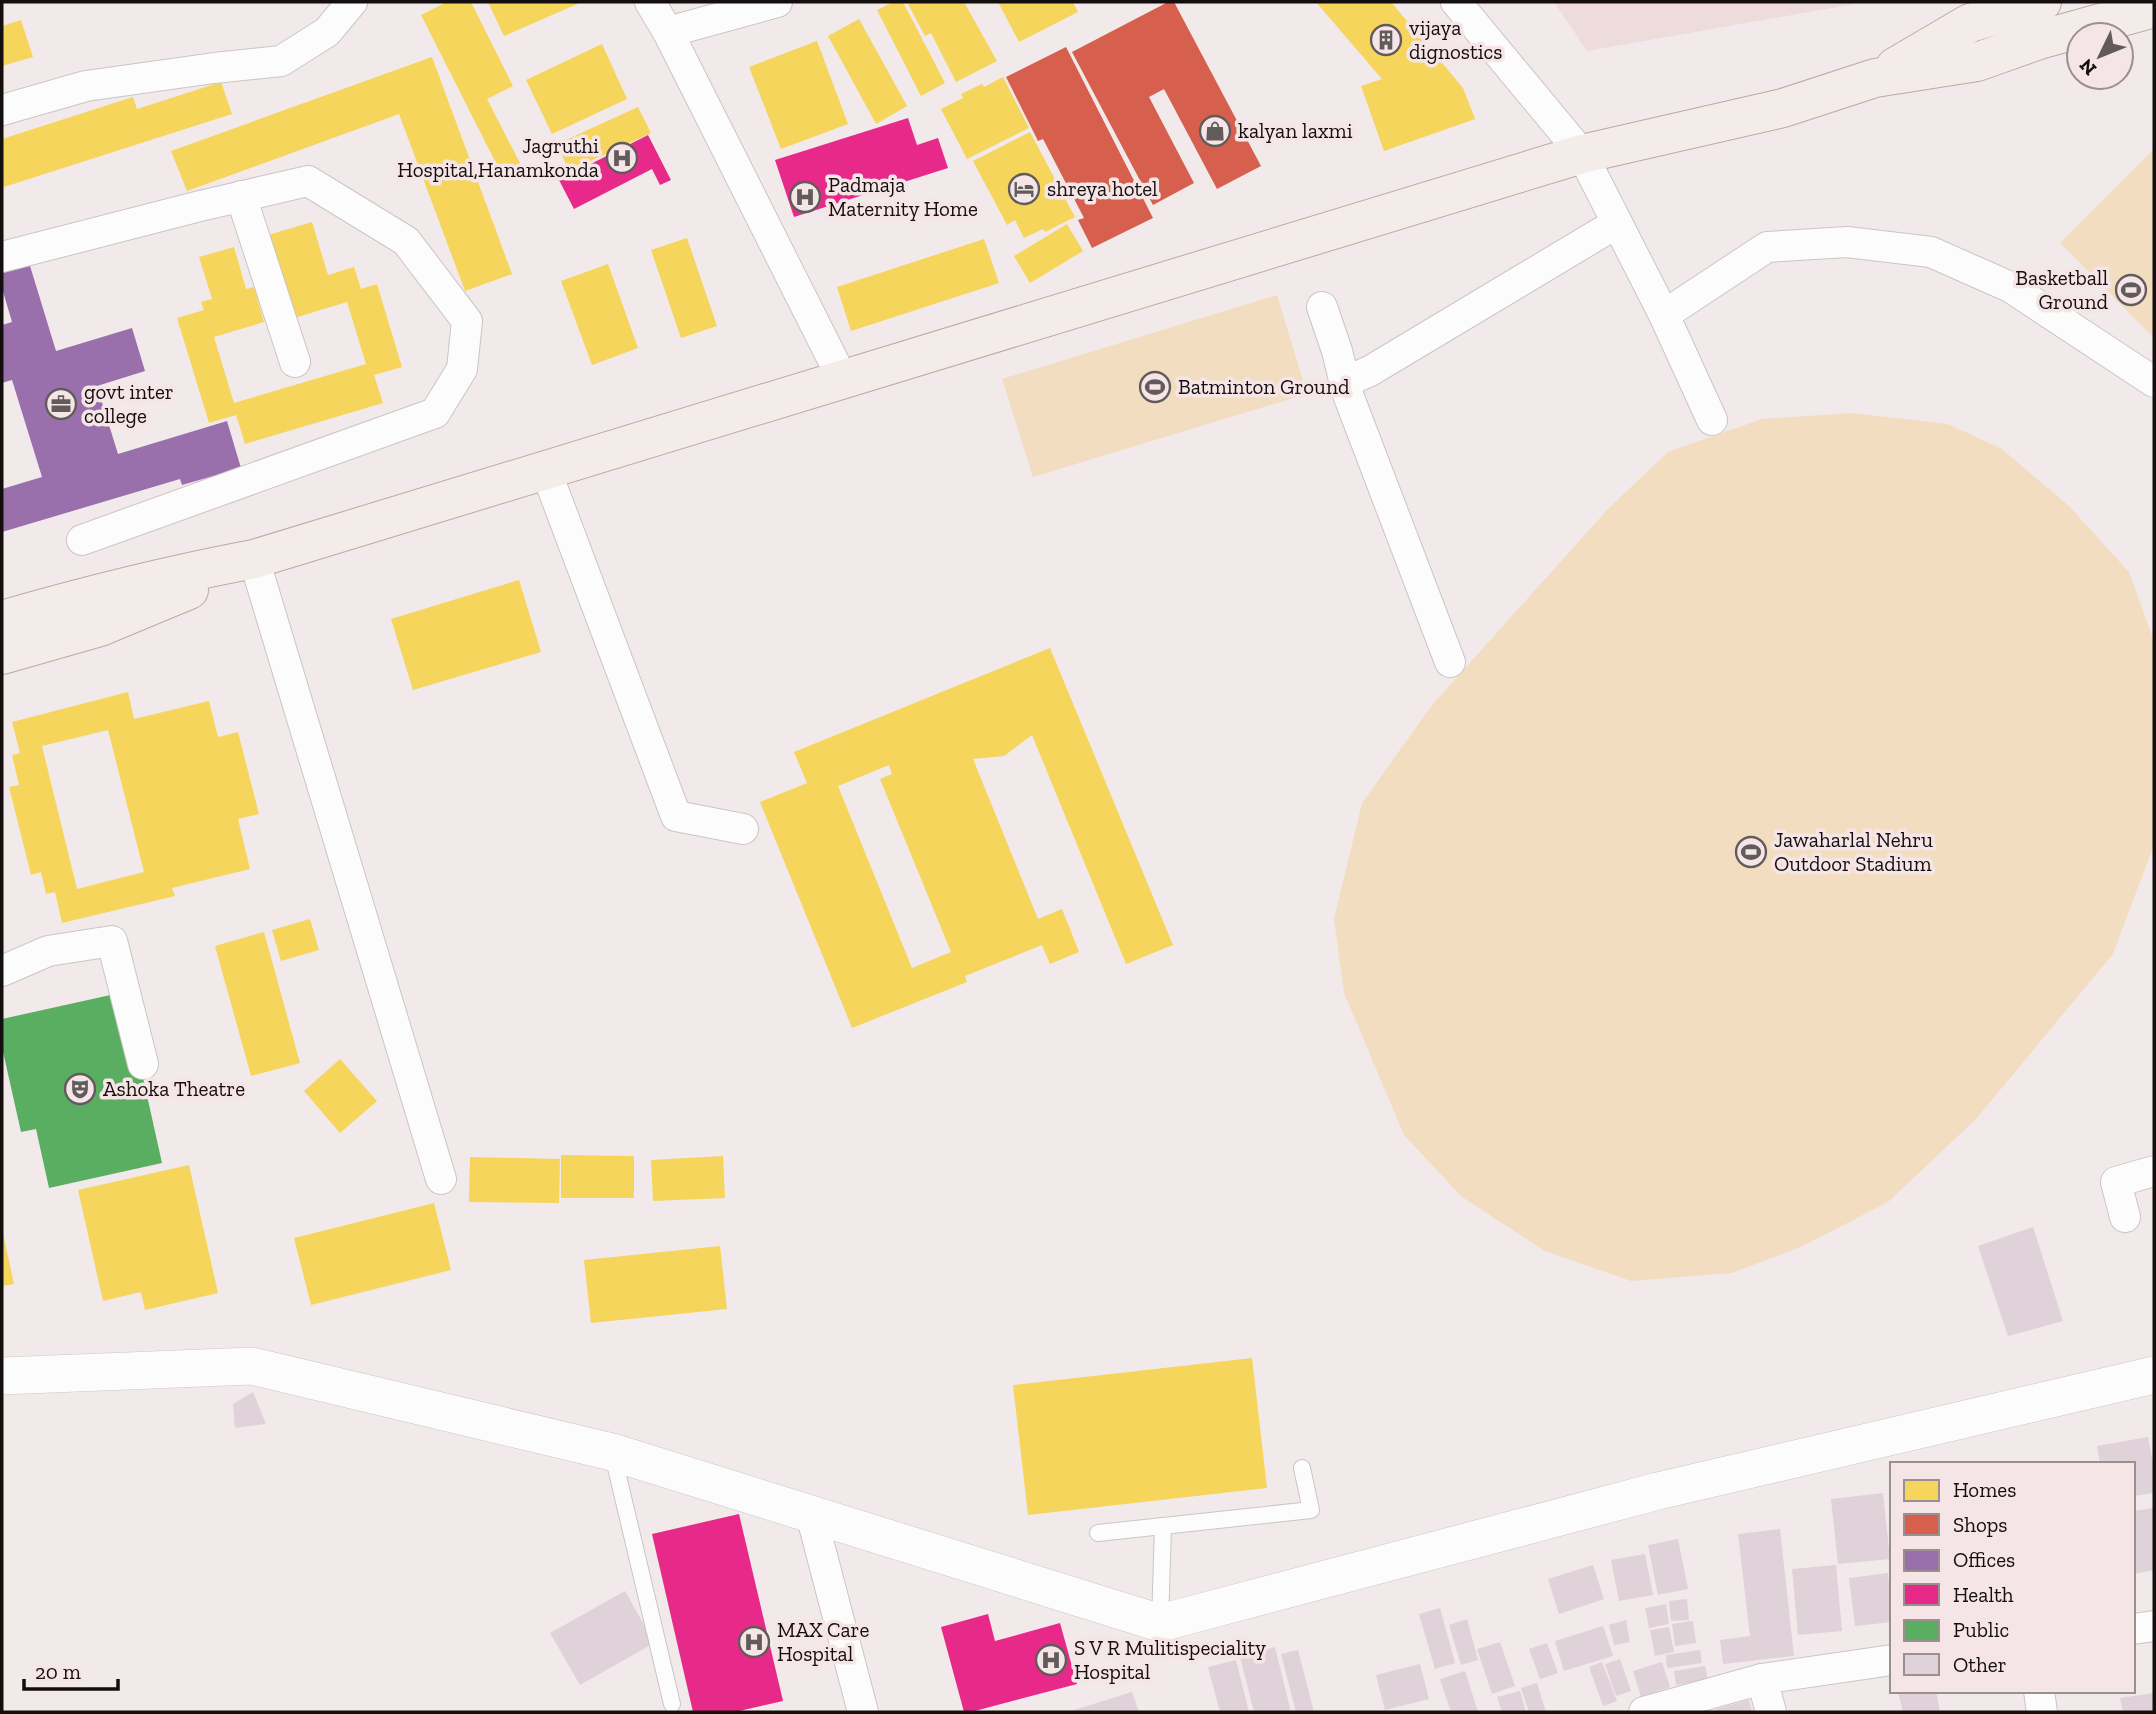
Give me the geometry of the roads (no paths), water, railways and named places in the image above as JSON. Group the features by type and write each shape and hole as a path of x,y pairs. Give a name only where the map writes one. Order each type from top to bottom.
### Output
{"main road":[{"path":"1875,78 1970,23 2029,4"},
{"path":"2,621 106,590 254,559 1582,154 1783,108 1875,78 1977,62 2039,40 2154,8"},
{"path":"2,655 100,627 177,596 254,559"}],"street":[{"path":"2,110 86,86 281,61 327,32 352,2"},
{"path":"650,2 668,32 843,380"},
{"path":"668,32 777,2"},
{"path":"1456,2 1582,154 1664,315 1712,420"},
{"path":"2,257 308,181 406,241 467,321 462,369 435,413 82,540"},
{"path":"241,196 295,362"},
{"path":"1345,382 1370,371 1617,223"},
{"path":"1664,315 1767,247 1847,242 1931,252 2010,287 2154,382"},
{"path":"1322,307 1338,351 1345,382 1450,662"},
{"path":"546,471 676,816 743,829"},
{"path":"254,559 441,1179"},
{"path":"2,971 48,951 111,941 143,1064"},
{"path":"2125,1217 2116,1182 2154,1171"},
{"path":"2,1376 252,1366 612,1452 1160,1623 1658,1491 2154,1375"},
{"path":"811,1514 863,1712"},
{"path":"2135,1629 2154,1626"},
{"path":"1644,1712 1762,1679 1890,1660"},
{"path":"1762,1679 1771,1712"},
{"path":"2039,1693 2042,1712"}],"lane":[{"path":"612,1452 672,1704"},
{"path":"1098,1533 1311,1510 1302,1468"},
{"path":"1160,1623 1163,1526"}],"place":[{"name":"vijaya dignostics","path":"1386,40"},
{"name":"kalyan laxmi","path":"1215,131"},
{"name":"Jagruthi Hospital,Hanamkonda","path":"622,158"},
{"name":"shreya hotel","path":"1024,189"},
{"name":"Padmaja Maternity Home","path":"805,197"},
{"name":"Basketball Ground","path":"2131,290"},
{"name":"Batminton Ground","path":"1155,387"},
{"name":"govt inter college","path":"61,404"},
{"name":"Jawaharlal Nehru Outdoor Stadium","path":"1751,852"},
{"name":"Ashoka Theatre","path":"80,1089"},
{"name":"MAX Care Hospital","path":"754,1642"},
{"name":"S V R Mulitispeciality Hospital","path":"1051,1660"}]}
